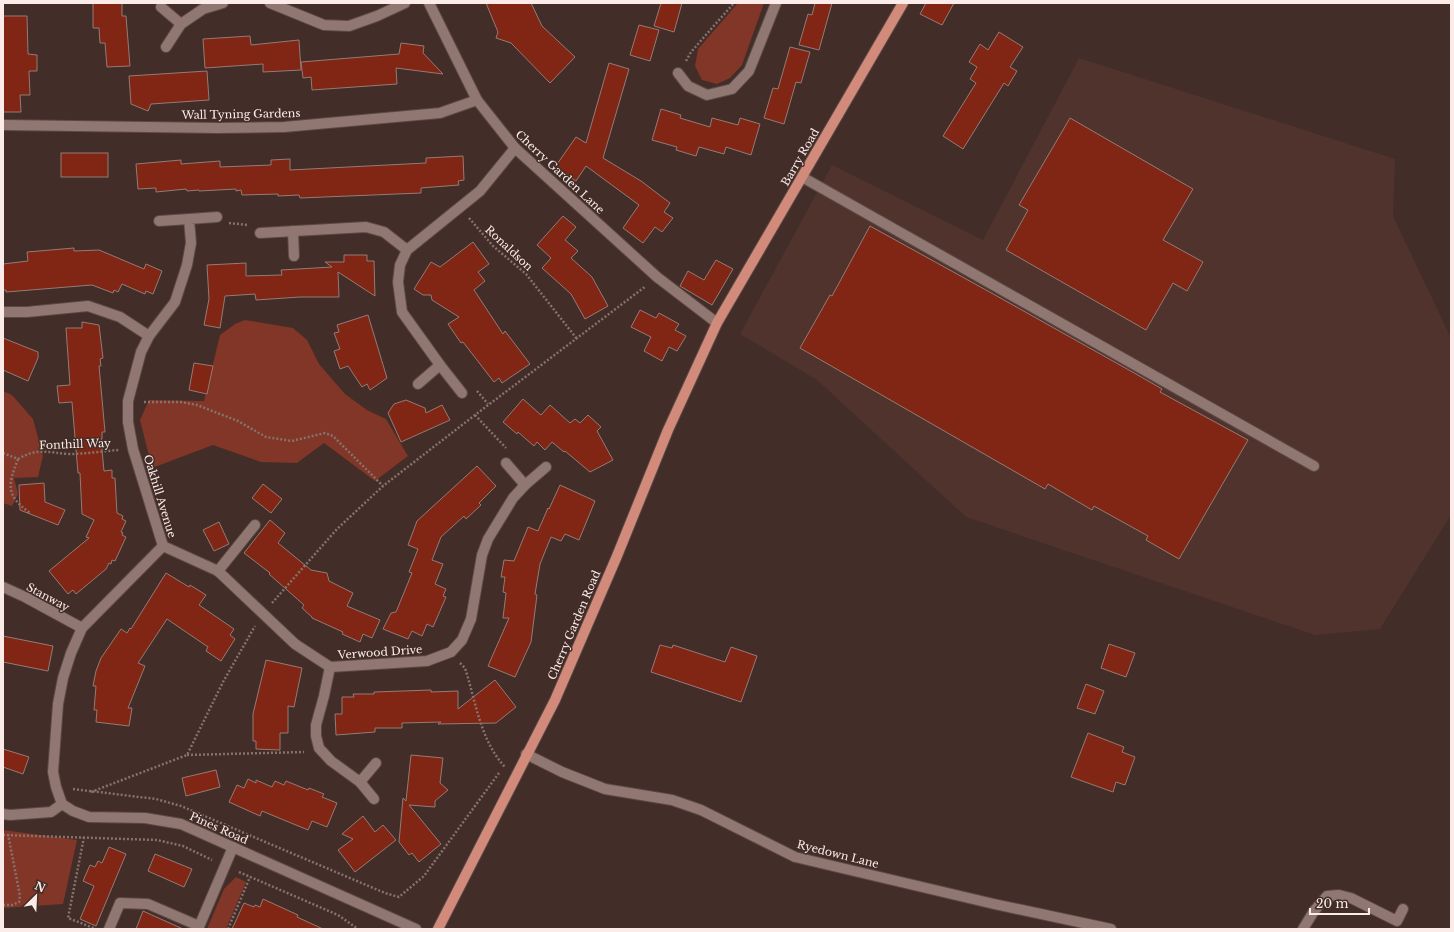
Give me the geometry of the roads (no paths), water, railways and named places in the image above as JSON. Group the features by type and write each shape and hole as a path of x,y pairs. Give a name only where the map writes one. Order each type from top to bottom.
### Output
{"main road":[{"name":"Barry Road","path":"717,323 903,3"},
{"name":"Cherry Garden Road","path":"438,929 526,754 555,700 617,556 668,430 717,323"}],"street":[{"path":"166,47 181,24 203,9 223,3"},
{"path":"270,3 324,26 349,26 378,16 405,3"},
{"name":"Cherry Garden Lane","path":"429,3 477,100 515,148 657,278 717,323"},
{"path":"678,74 688,86 707,95 732,89 749,70 776,3"},
{"path":"161,7 181,24"},
{"name":"Wall Tyning Gardens","path":"3,125 218,128 284,126 440,113 477,100"},
{"path":"462,394 440,366 402,312 398,282 400,265 407,250 480,191 515,148"},
{"path":"802,177 1314,466"},
{"path":"159,221 218,217"},
{"name":"Oakhill Avenue","path":"62,804 53,772 58,704 63,678 71,653 82,628 164,546 134,449 128,422 128,401 141,352 149,336 175,302 187,265 191,243 189,219"},
{"path":"260,233 366,227 384,232 407,250"},
{"path":"293,231 294,256"},
{"path":"3,312 27,312 88,306 120,317 149,336"},
{"path":"418,384 440,366"},
{"path":"506,464 525,485 546,467"},
{"name":"Verwood Drive","path":"164,546 218,571 295,644 330,667 427,661 451,652 462,640 471,619 482,555 488,539 513,498 525,485"},
{"path":"218,571 254,526"},
{"name":"Stanway","path":"3,587 25,597 82,628"},
{"path":"330,667 316,725 316,736 319,748 331,761 360,782 374,799"},
{"name":"Ryedown Lane","path":"526,754 562,772 605,789 672,800 701,810 795,857 994,904 1111,929"},
{"path":"360,782 376,763"},
{"path":"6,815 51,812 62,804"},
{"name":"Pines Road","path":"62,804 73,811 89,817 144,818 181,824 416,929"},
{"path":"109,929 120,904 148,904 198,928 233,847"},
{"path":"1303,929 1314,911 1326,896 1339,895 1351,898 1397,921 1403,909"}]}
